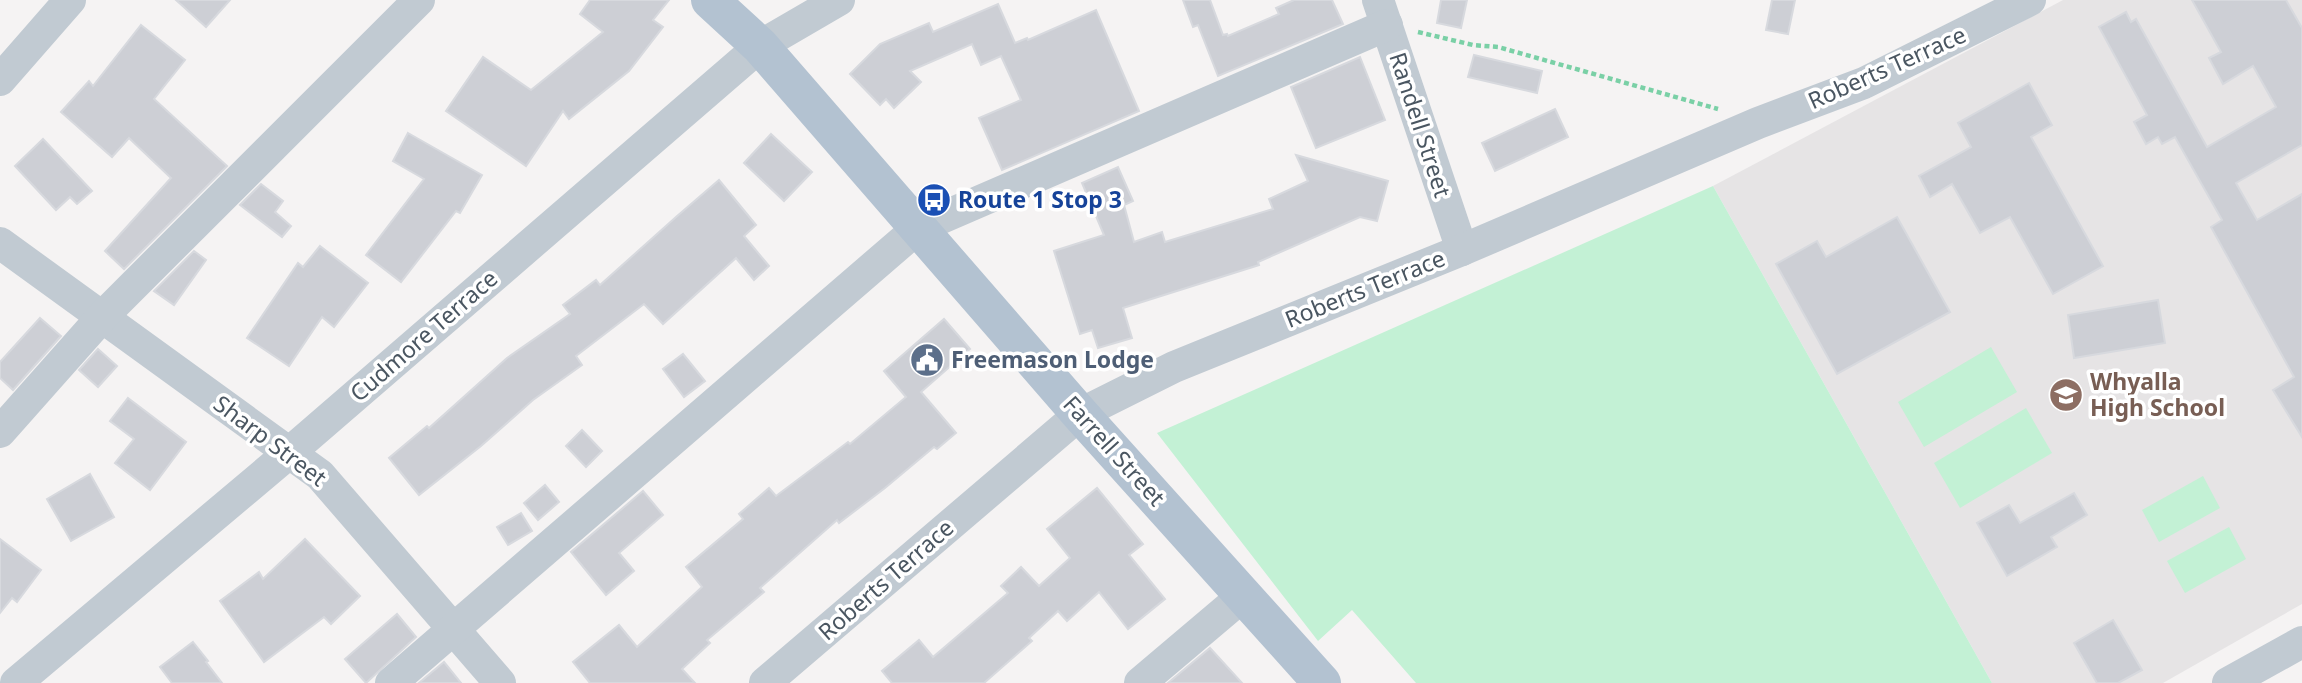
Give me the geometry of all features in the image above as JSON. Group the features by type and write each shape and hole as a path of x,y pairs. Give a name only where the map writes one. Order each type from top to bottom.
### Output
{"main road":[{"name":"Farrell Street","path":"710,0 760,46 1080,414 1322,683"}],"street":[{"path":"0,80 70,0"},
{"path":"0,432 102,317 419,0"},
{"name":"Cudmore Terrace","path":"16,683 289,453 760,46 839,0"},
{"name":"Roberts Terrace","path":"765,683 1080,414 1174,367 1462,250 1758,123 1864,83 2030,0"},
{"path":"391,683 918,228 1382,12"},
{"name":"Randell Street","path":"1382,12 1462,250"},
{"name":"Sharp Street","path":"0,243 320,475 500,683"},
{"path":"1140,683 1244,594"},
{"path":"2244,679 2302,642"}],"path":[{"path":"1382,12 1473,45 1499,47 1755,119 1758,123"}],"shaded area":[{"name":"Whyalla High School","path":"2063,0 2302,0 2302,604 2163,683 1992,683 1713,186"}],"green space":[{"path":"1713,186 1992,683 1416,683 1352,610 1318,641 1157,433"},
{"path":"1991,347 2017,392 1924,447 1898,402"},
{"path":"2026,408 2052,453 1960,508 1934,463"},
{"path":"2203,476 2220,508 2159,542 2142,510"},
{"path":"2229,527 2246,559 2185,593 2167,561"}],"building":[{"path":"176,0 230,0 206,27"},
{"path":"590,0 669,0 653,20 663,27 629,71 569,119 563,111 526,166 446,111 483,57 531,90 603,32 580,14"},
{"path":"1183,0 1210,0 1223,35 1228,36 1279,14 1276,8 1294,0 1332,0 1343,24 1218,76 1198,25 1193,27"},
{"path":"1441,0 1467,0 1461,28 1437,23"},
{"path":"1772,0 1795,0 1788,34 1766,30"},
{"path":"2192,0 2286,0 2302,28 2302,145 2236,183 2257,220 2302,194 2302,437 2273,390 2294,377 2211,227 2222,220 2175,137 2162,144 2158,137 2146,144 2134,122 2147,115 2099,27 2126,12 2131,22 2136,19 2207,147 2276,107 2253,66 2223,84 2209,58 2221,52"},
{"path":"998,4 1015,43 1027,38 1028,40 1096,10 1139,111 1002,170 979,118 1021,100 1001,56 981,65 972,44 910,71 921,82 894,108 886,99 880,105 850,74 880,44 929,23 933,32"},
{"path":"141,25 185,60 154,99 227,166 124,269 105,251 171,178 129,138 112,157 61,112 89,81 93,86"},
{"path":"1474,55 1542,71 1537,93 1468,77"},
{"path":"1360,57 1385,120 1316,148 1291,87"},
{"path":"2029,83 2052,125 2031,137 2103,266 2053,294 2010,217 1980,233 1952,184 1930,197 1919,176 1971,147 1958,123"},
{"path":"1555,109 1568,137 1495,171 1482,143"},
{"path":"408,133 482,175 460,213 456,211 401,282 366,255 424,179 393,161"},
{"path":"771,134 812,172 784,201 744,163"},
{"path":"43,139 92,191 77,204 70,197 56,210 15,166"},
{"path":"1296,155 1388,181 1377,221 1360,217 1258,262 1259,265 1123,308 1132,338 1098,348 1092,330 1080,334 1054,251 1104,235 1082,183 1118,167 1133,201 1124,205 1134,242 1162,232 1165,242 1273,209 1269,199 1308,181"},
{"path":"719,180 756,225 744,236 769,266 754,280 736,258 663,324 644,304 576,356 582,365 533,400 419,495 389,458 427,426 429,428 507,358 570,314 563,305 596,280 600,285"},
{"path":"261,184 283,201 275,212 291,226 282,237 240,205"},
{"path":"1897,217 1950,312 1837,374 1776,264 1817,241 1826,257"},
{"path":"320,246 368,283 334,327 322,317 289,366 247,338 298,263 303,267"},
{"path":"194,251 206,260 174,305 154,291"},
{"path":"2158,300 2165,343 2074,358 2068,315"},
{"path":"40,318 61,336 13,390 0,378 0,362"},
{"path":"944,319 970,349 921,392 956,433 937,449 934,447 839,523 837,520 760,588 764,592 707,640 710,643 682,669 695,683 590,683 573,662 619,625 637,647 702,587 686,567 743,519 739,514 769,488 776,496 848,442 850,444 906,397 884,371"},
{"path":"98,349 117,366 98,387 79,370"},
{"path":"683,354 705,381 684,397 663,369"},
{"path":"128,398 186,442 150,490 115,463 134,439 110,421"},
{"path":"582,430 602,451 586,467 566,446"},
{"path":"90,474 114,517 71,541 47,499"},
{"path":"545,485 559,502 538,520 524,503"},
{"path":"1097,488 1143,544 1129,555 1165,599 1128,629 1099,592 1067,621 1058,611 1029,638 1032,641 984,683 892,683 882,671 919,640 933,657 1008,593 1001,586 1021,567 1039,586 1070,558 1047,529"},
{"path":"643,491 663,515 619,553 634,571 606,595 571,552"},
{"path":"2074,493 2087,515 2051,537 2057,547 2007,576 1977,523 2009,505 2020,523"},
{"path":"521,513 532,531 508,545 497,527"},
{"path":"0,539 41,570 17,602 12,598 0,613"},
{"path":"305,539 360,596 331,624 324,617 264,662 220,601 259,572 263,579"},
{"path":"397,614 416,637 366,683 345,659"},
{"path":"2113,620 2142,670 2118,683 2097,683 2074,643"},
{"path":"193,642 222,683 172,683 160,667"},
{"path":"1210,648 1242,683 1168,683"},
{"path":"444,662 461,683 419,683"}],"place":[{"name":"Route 1 Stop 3","path":"934,200"},
{"name":"Freemason Lodge","path":"927,360"},
{"name":"Whyalla High School","path":"2066,395"}]}
